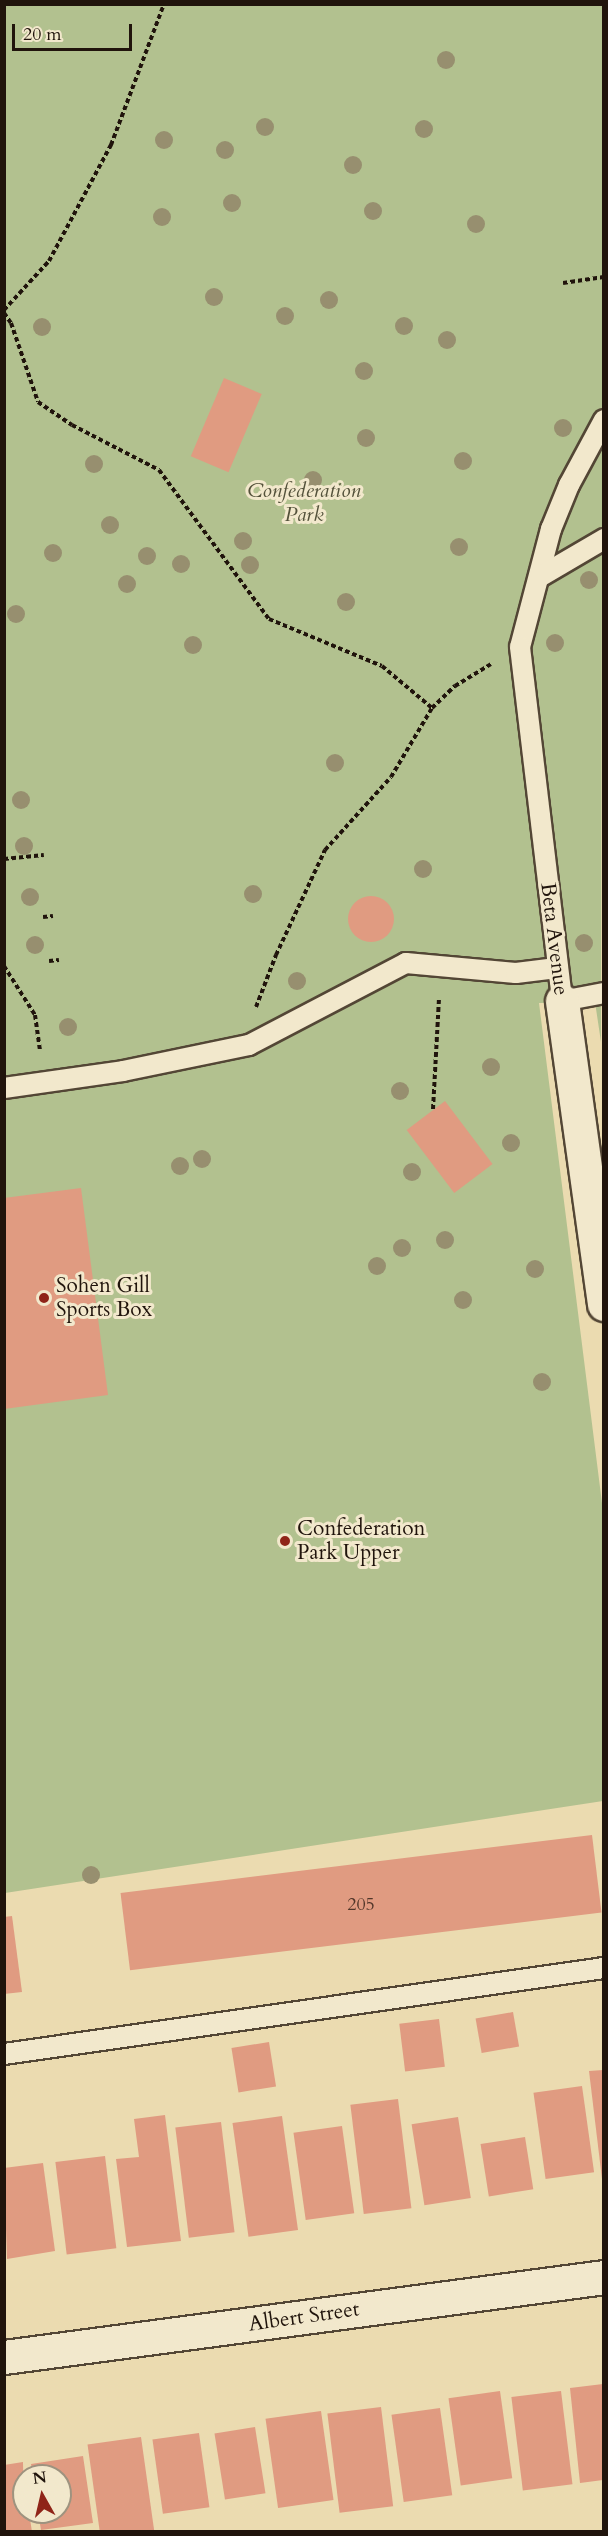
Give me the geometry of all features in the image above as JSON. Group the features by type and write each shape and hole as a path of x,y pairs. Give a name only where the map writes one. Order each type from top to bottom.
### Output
{"street":[{"name":"Beta Avenue","path":"562,1001 603,1304"},
{"name":"Albert Street","path":"4,2357 603,2277"}],"lane":[{"name":"Beta Avenue","path":"562,1001 520,647 541,576 551,529 569,485 603,420"},
{"path":"541,576 603,540"},
{"path":"4,1089 123,1071 249,1045 405,963 516,973 557,968"},
{"path":"562,1001 603,993"},
{"path":"4,2054 603,1968"}],"path":[{"path":"164,4 111,145 49,261 4,312 11,322 38,402 72,425 159,470 269,619 382,666 432,708"},
{"path":"563,284 603,277"},
{"path":"249,1045 265,982 325,850 391,777 432,708 455,686 520,647"},
{"path":"4,860 44,855"},
{"path":"43,917 53,916"},
{"path":"50,961 58,960"},
{"path":"4,966 35,1015"},
{"path":"433,1109 441,966"}],"green space":[{"name":"Confederation Park","path":"5,5 603,5 601,1042 595,1002 539,1003 603,1511 603,1801 5,1893"}],"building":[{"path":"224,378 262,394 229,472 191,456"},
{"path":"371,896 387,903 394,919 387,935 371,942 355,935 348,919 355,903"},
{"path":"445,1101 493,1164 454,1193 407,1130"},
{"name":"Sohen Gill Sports Box","path":"81,1188 108,1395 4,1409 4,1198"},
{"path":"592,1835 602,1912 130,1970 121,1893"},
{"path":"12,1916 22,1992 4,1994 4,1917"},
{"path":"513,2012 519,2046 482,2053 476,2019"},
{"path":"439,2019 445,2067 405,2072 399,2024"},
{"path":"269,2042 276,2086 239,2092 231,2048"},
{"path":"603,2070 603,2179 602,2179 589,2071"},
{"path":"582,2086 594,2172 546,2179 533,2093"},
{"path":"398,2099 411,2208 364,2214 350,2105"},
{"path":"165,2115 181,2241 127,2247 116,2159 139,2157 134,2119"},
{"path":"282,2116 298,2230 248,2237 232,2123"},
{"path":"458,2117 471,2198 424,2205 412,2124"},
{"path":"221,2122 235,2232 189,2238 175,2128"},
{"path":"342,2126 354,2213 306,2220 293,2133"},
{"path":"525,2137 533,2189 489,2196 481,2144"},
{"path":"105,2156 116,2248 67,2254 55,2162"},
{"path":"43,2163 55,2251 7,2259 4,2168"},
{"path":"603,2384 603,2480 580,2483 570,2388"},
{"path":"500,2391 512,2478 461,2485 449,2398"},
{"path":"561,2391 572,2484 523,2490 511,2397"},
{"path":"381,2407 393,2506 340,2513 327,2414"},
{"path":"440,2408 452,2495 404,2502 391,2415"},
{"path":"321,2411 334,2500 278,2508 266,2419"},
{"path":"255,2427 265,2493 225,2500 215,2433"},
{"path":"199,2433 209,2507 163,2514 152,2440"},
{"path":"141,2437 154,2531 100,2532 88,2445"},
{"path":"83,2456 93,2523 41,2530 40,2524 72,2524 72,2464 31,2464"},
{"path":"23,2462 23,2464 12,2464 12,2524 31,2524 32,2532 4,2532 4,2465"}],"place":[{"name":"Sohen Gill Sports Box","path":"44,1298"},
{"name":"Confederation Park Upper","path":"285,1541"}]}
